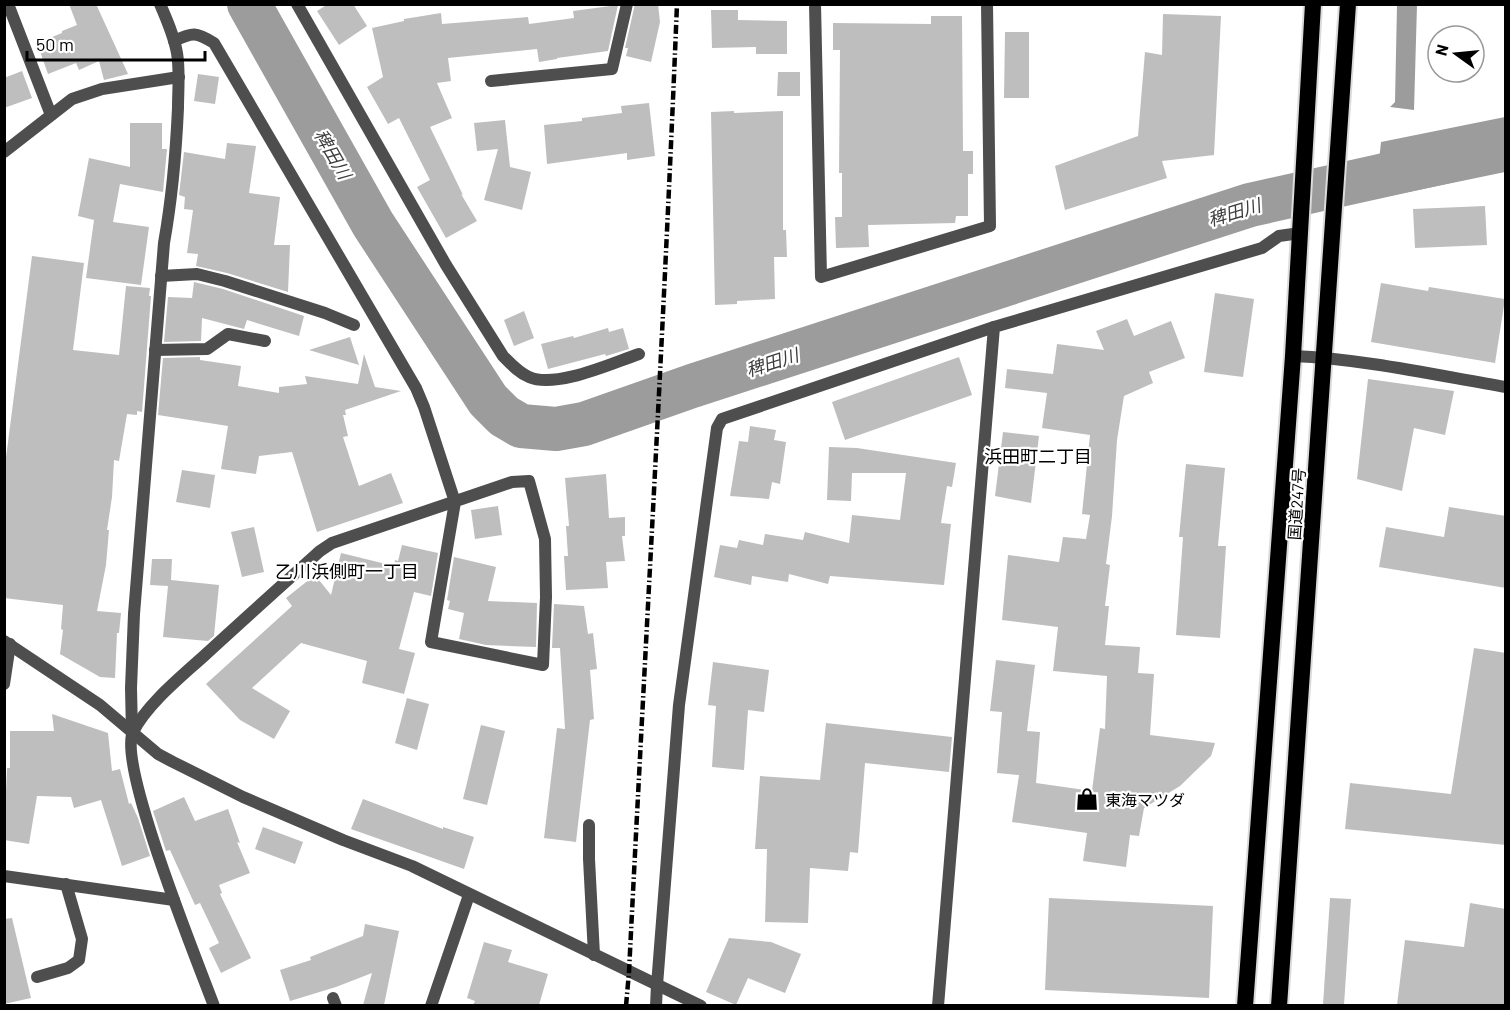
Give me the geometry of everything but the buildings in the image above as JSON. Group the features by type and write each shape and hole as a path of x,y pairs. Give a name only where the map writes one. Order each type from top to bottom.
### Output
{"highway":[{"name":"国道247号","path":"1245,1005 1293,356 1313,4"},
{"name":"国道247号","path":"1279,1005 1348,4"}],"street":[{"path":"8,4 51,115"},
{"path":"160,4 177,52 179,77 176,142 161,276 134,614 131,761 174,900 214,1005"},
{"path":"297,4 446,265 514,368 528,377 554,381 639,354"},
{"path":"491,81 612,69 627,4"},
{"path":"815,4 821,277 990,226 987,4"},
{"path":"132,733 158,699 320,550 332,543 455,502 512,482 530,481 545,539 546,597 543,664 430,642 455,502 424,406 416,388 214,43 200,34 191,33 174,41"},
{"path":"4,152 72,99 102,88 179,77"},
{"path":"656,1005 679,705 717,428 722,419 994,327 1262,248 1279,236 1300,229"},
{"path":"161,276 197,273 325,313 354,326"},
{"path":"938,1005 994,327"},
{"path":"155,350 207,349 228,334 265,341"},
{"path":"1293,356 1323,357 1506,387"},
{"path":"7,642 100,705 158,754 243,797 412,867 701,1005"},
{"path":"4,684 7,642"},
{"path":"590,825 589,859 594,955"},
{"path":"4,876 174,900"},
{"path":"37,977 68,968 79,960 82,939 66,884"},
{"path":"431,1005 469,895"}],"shaded area":[{"path":"1397,5 1417,5 1414,110 1390,107 1395,102"},
{"path":"1505,117 1505,172 1375,199 1381,142"}],"waterway":[{"name":"稗田川","path":"249,4 373,224 488,400 504,416 521,426 556,429 584,424 692,386 1250,205 1506,148"}],"railway":[{"path":"626,1006 677,4"}],"place":[{"name":"東海マツダ","path":"1087,799"}],"district":[{"name":"浜田町二丁目","path":"1038,456"},
{"name":"乙川浜側町一丁目","path":"347,571"}]}
